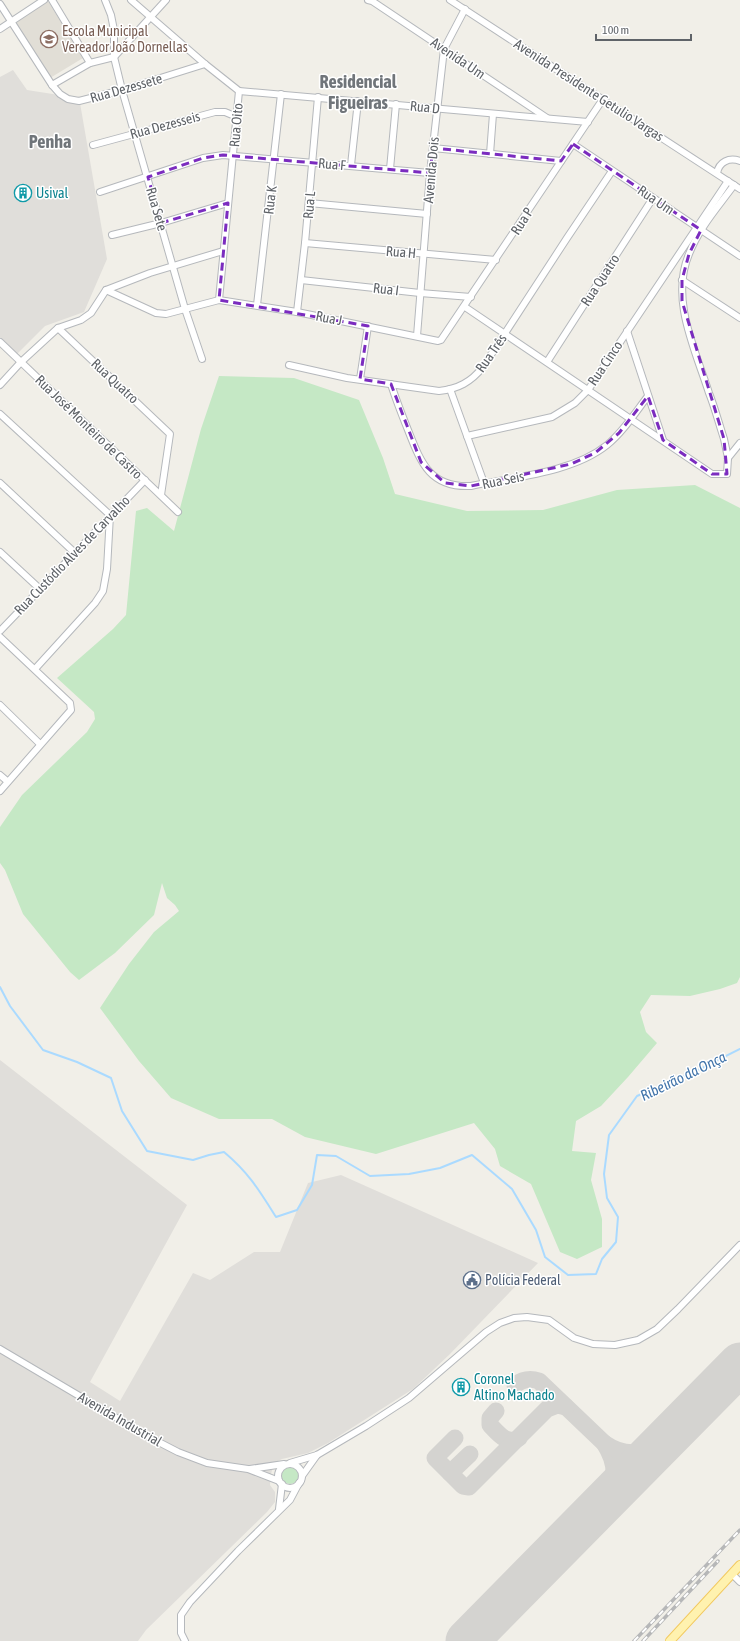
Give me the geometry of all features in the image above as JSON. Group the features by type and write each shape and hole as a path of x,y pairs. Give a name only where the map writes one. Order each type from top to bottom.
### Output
{"main road":[{"path":"670,1641 740,1565"}],"street":[{"path":"0,29 44,0"},
{"path":"52,0 90,63"},
{"path":"106,0 114,30 114,57"},
{"name":"Rua Oito","path":"131,0 205,64 239,90 219,300"},
{"path":"0,4 52,84 90,63 114,57 166,0"},
{"name":"Avenida Um","path":"368,0 372,1 444,48 547,118"},
{"name":"Avenida Presidente Getulio Vargas","path":"450,0 736,186"},
{"name":"Avenida Dois","path":"417,336 430,173 444,48 465,9"},
{"name":"Rua Sete","path":"114,57 122,90 136,133 185,309 202,359"},
{"name":"Rua Dezessete","path":"52,84 60,94 68,99 79,101 122,90 205,64"},
{"name":"Rua D","path":"239,90 588,122"},
{"name":"Rua K","path":"257,305 281,94"},
{"name":"Rua L","path":"297,312 309,203 318,97"},
{"name":"Rua P","path":"438,341 444,338 603,99"},
{"path":"351,165 358,101"},
{"path":"390,169 396,104"},
{"name":"Rua Dezesseis","path":"93,146 215,112 225,112 236,117"},
{"path":"490,154 493,114"},
{"name":"Rua Um","path":"573,144 740,256"},
{"path":"433,148 561,161"},
{"name":"Rua F","path":"100,192 203,158 223,155 430,173"},
{"path":"717,173 722,163 728,160 739,159"},
{"name":"Rua Três","path":"289,365 360,379 439,390 450,390 474,378 505,334 612,171"},
{"path":"465,307 712,474 727,474 728,458 724,439 687,326 682,301 682,280 689,254 699,228 736,186"},
{"name":"Rua Quatro","path":"548,362 653,198"},
{"path":"112,235 161,223 228,203"},
{"path":"309,203 427,214"},
{"name":"Rua Cinco","path":"467,436 552,417 575,404 588,390 699,228"},
{"name":"Rua H","path":"305,243 496,260"},
{"path":"0,385 21,362 58,328 81,320 91,313 106,290 118,284 223,251"},
{"name":"Rua I","path":"301,280 471,297"},
{"path":"682,280 740,318"},
{"path":"106,290 156,313 166,314 219,300"},
{"name":"Rua J","path":"219,300 297,312 438,341"},
{"path":"360,379 368,326"},
{"name":"Rua Quatro","path":"58,328 170,434 161,495"},
{"path":"627,331 663,440"},
{"name":"Rua José Monteiro de Castro","path":"0,342 178,512"},
{"name":"Rua Seis","path":"391,384 421,462 427,470 440,480 459,487 471,486 559,468 581,461 607,445 631,419 648,396"},
{"path":"450,390 484,483"},
{"path":"0,414 110,515 103,591 35,669"},
{"path":"728,458 740,443"},
{"name":"Rua Custódio Alves de Carvalho","path":"0,631 145,480"},
{"path":"0,483 74,553"},
{"path":"0,552 40,589"},
{"path":"0,637 70,703 71,706 71,710 7,781 0,791"},
{"path":"0,705 40,744"},
{"path":"0,775 7,781"},
{"path":"185,1641 181,1633 181,1615 190,1602 279,1509 290,1500 302,1476 317,1455 409,1398 460,1353 500,1323 514,1318 527,1317 549,1320 574,1338 593,1344 616,1345 638,1340 656,1329 740,1245"},
{"name":"Avenida Industrial","path":"0,1350 147,1436 178,1452 207,1463 248,1469 280,1483"},
{"name":"Avenida Industrial","path":"248,1469 288,1464 317,1455"},
{"path":"279,1509 280,1483 278,1473 282,1466 288,1464 297,1466 300,1469 302,1476"},
{"path":"280,1483 285,1487 293,1487 299,1483"},
{"path":"732,1574 740,1582"}],"highlighted area":[{"path":"573,144 701,230 689,254 682,280 682,301 724,439 727,474 712,474 663,440 648,396 619,433 595,453 571,464 471,486 445,483 421,462 391,384 360,379 368,326 219,300 228,203 161,223 148,177 203,158 223,155 430,173 433,148 561,161"}],"shaded area":[{"name":"Escola Municipal Vereador João Dornellas","path":"48,1 83,58 50,78 15,21"},
{"path":"13,70 27,90 59,95 80,103 107,259 84,312 45,326 17,354 0,337 0,77"},
{"path":"0,1060 187,1205 90,1382 120,1401 193,1273 210,1280 254,1252 280,1252 308,1183 341,1175 538,1263 450,1354 413,1389 328,1443 308,1453 282,1459 274,1463 270,1485 275,1492 275,1502 267,1512 146,1630 138,1641 0,1641"}],"green space":[{"path":"219,376 294,378 359,400 383,458 395,494 467,511 543,510 617,490 695,485 740,508 740,977 737,983 720,989 690,996 651,995 640,1012 646,1032 657,1043 601,1106 576,1121 572,1151 596,1153 591,1180 602,1219 602,1247 577,1259 560,1252 531,1184 500,1166 495,1149 474,1123 376,1154 305,1137 272,1119 219,1119 171,1098 139,1061 100,1008 129,964 154,932 179,911 167,898 162,883 154,915 115,953 79,980 70,972 23,914 5,870 0,863 0,827 22,795 87,732 95,719 94,712 57,678 113,629 126,615 136,511 147,508 174,531 201,429"},
{"path":"290,1466 296,1469 299,1475 296,1481 290,1484 284,1481 281,1475 284,1469"}],"waterway":[{"name":"Ribeirão da Onça","path":"0,987 10,1006 43,1050 77,1062 111,1078 122,1111 147,1151 193,1160 224,1152 247,1175 259,1190 276,1217 297,1210 312,1185 317,1155 336,1156 370,1176 409,1174 440,1168 472,1155 512,1189 536,1230 545,1257 568,1275 596,1274 602,1259 616,1242 618,1217 607,1198 604,1174 609,1135 637,1096 696,1071 740,1049"}],"taxiway":[{"path":"515,1385 521,1381 539,1381 604,1443 612,1460 614,1479 610,1491 597,1509"},
{"path":"455,1438 435,1458 463,1486 469,1487 547,1409 557,1405 566,1407"},
{"path":"496,1411 490,1418 490,1425 506,1439 515,1440 519,1438"},
{"path":"604,1443 620,1451 635,1453 650,1449 665,1440"},
{"path":"450,1473 470,1454"}],"runway":[{"path":"467,1641 740,1364"}],"railway":[{"path":"634,1641 740,1530"},
{"path":"643,1641 718,1561"}],"place":[{"name":"Escola Municipal Vereador João Dornellas","path":"49,39"},
{"name":"Usival","path":"23,193"},
{"name":"Polícia Federal","path":"472,1280"},
{"name":"Coronel Altino Machado","path":"461,1387"}],"district":[{"name":"Residencial Figueiras","path":"358,91"},
{"name":"Penha","path":"50,141"}]}
